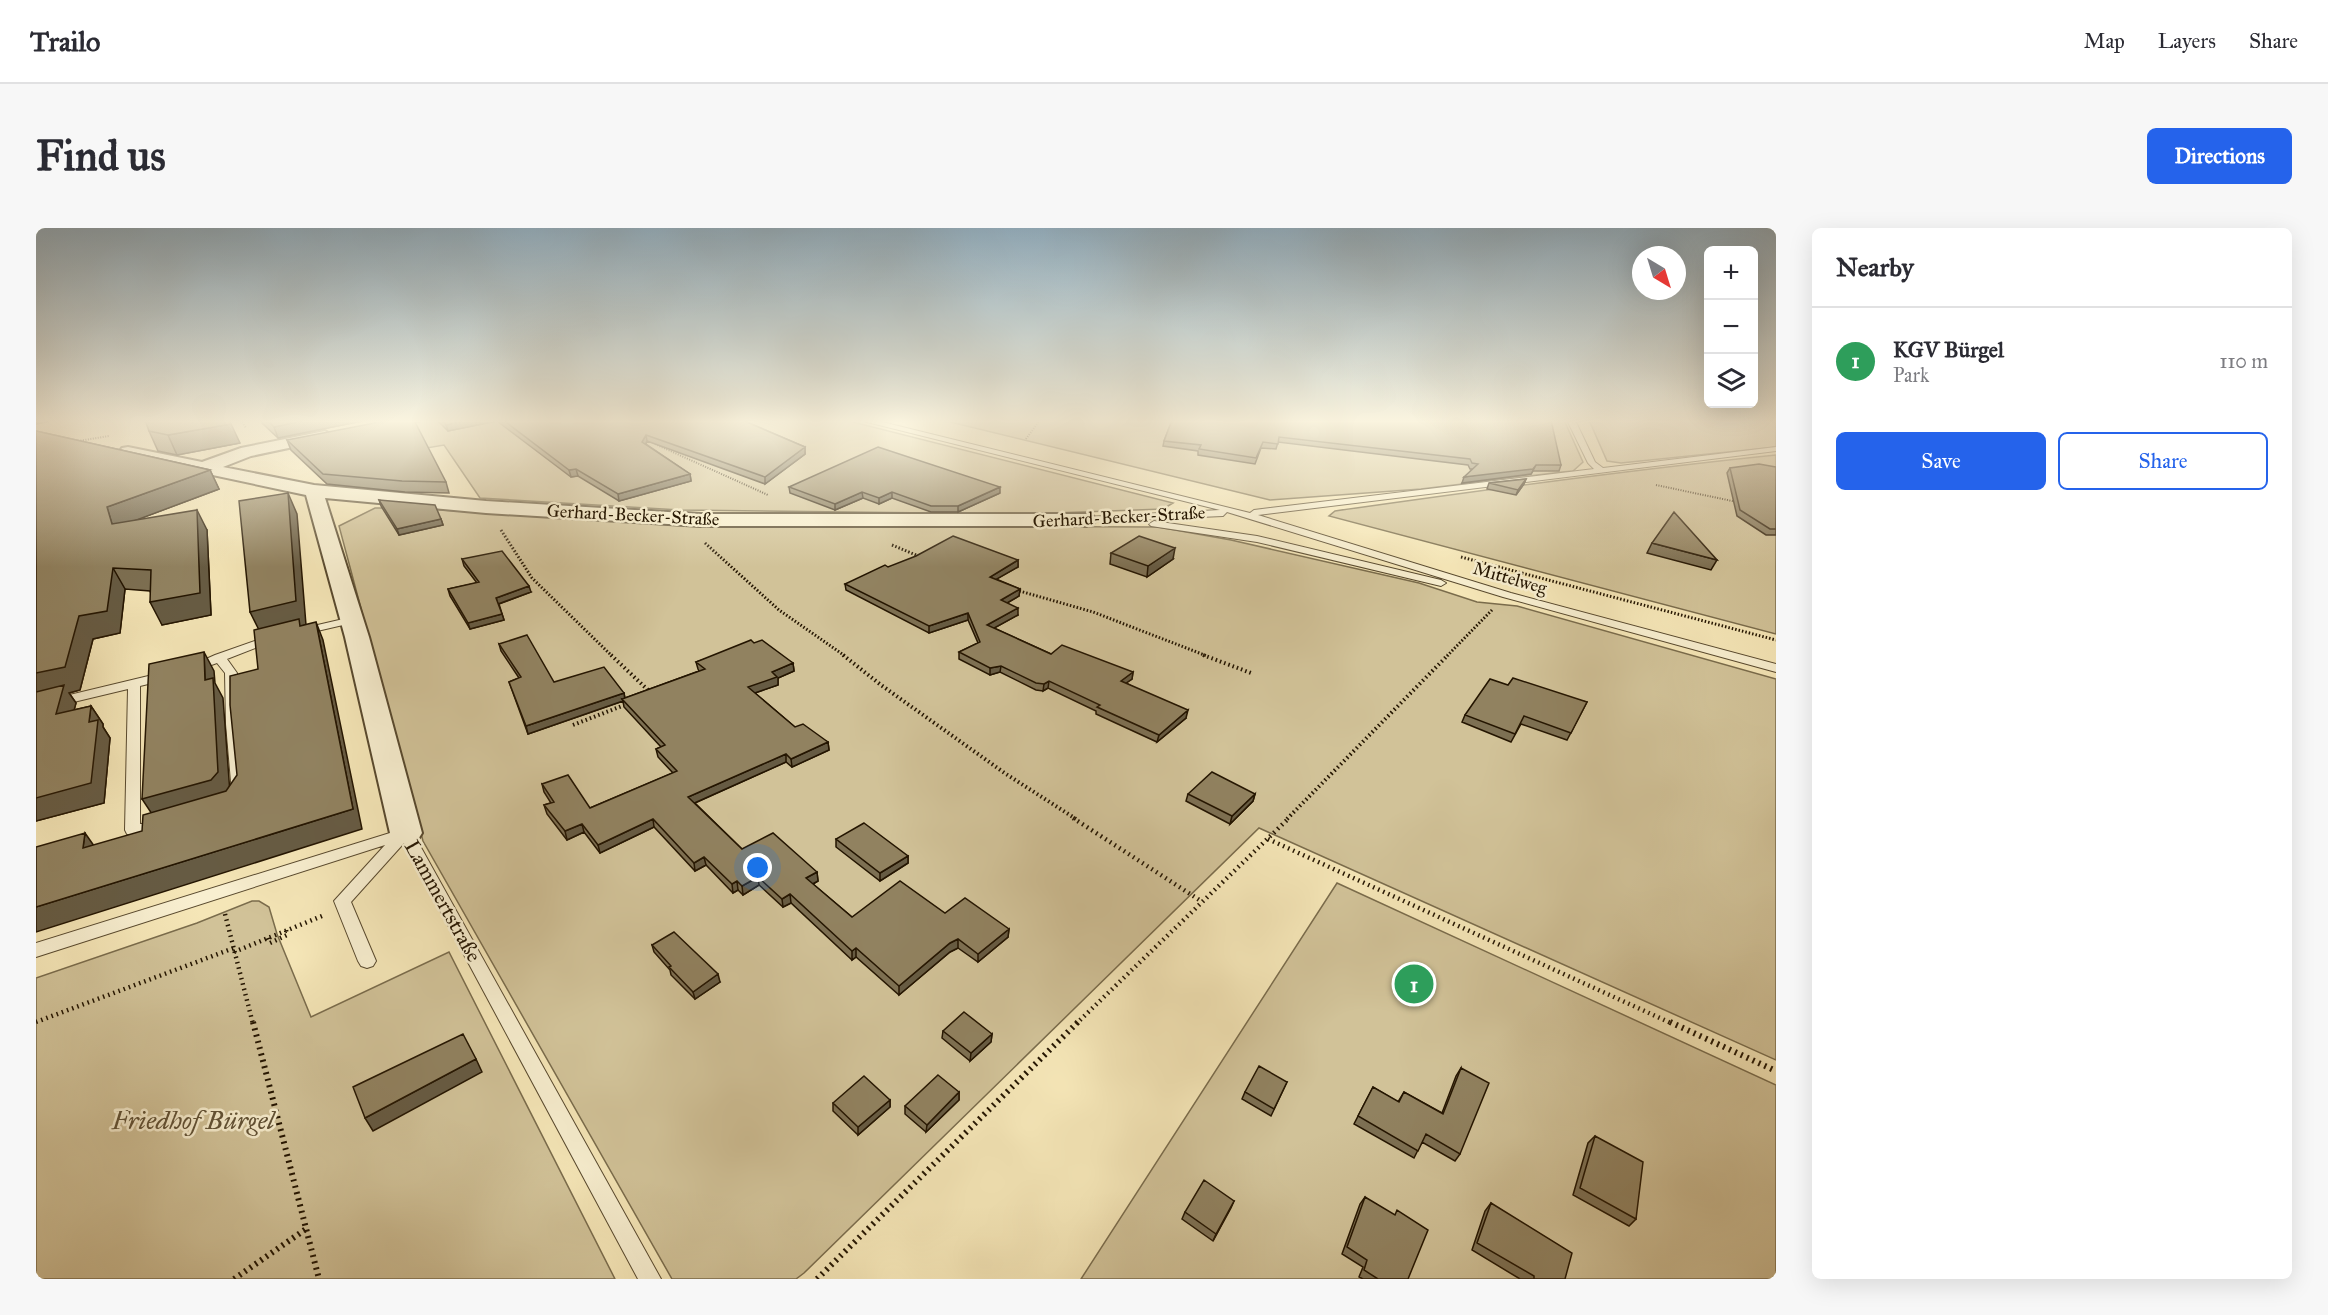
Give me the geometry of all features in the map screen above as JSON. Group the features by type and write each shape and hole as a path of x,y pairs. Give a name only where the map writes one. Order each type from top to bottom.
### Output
{"street":[{"name":"Gerhard-Becker-Straße","path":"208,469 314,491 486,507 677,519 1086,520"},
{"name":"Lammertstraße","path":"314,491 352,620 406,833"}],"lane":[{"path":"1063,469 1238,512 1262,513 1600,469"},
{"name":"Gerhard-Becker-Straße","path":"1086,520 1238,512"},
{"name":"Mittelweg","path":"1238,512 1507,595 1776,668"},
{"path":"1086,520 1148,523 1207,530 1282,544 1477,592 1507,595"},
{"path":"36,707 181,672 262,641 352,620"},
{"path":"219,657 231,673 232,724 239,795 230,806"},
{"path":"134,684 132,830 155,828 176,822"},
{"path":"36,950 406,833"},
{"path":"367,961 342,901 406,833"},
{"name":"Lammertstraße","path":"406,833 651,1279"}],"path":[{"path":"711,469 774,498"},
{"path":"1652,484 1742,503"},
{"path":"486,507 532,578 648,690 645,694"},
{"path":"677,519 778,610 865,670 881,685 1006,774 1201,901"},
{"path":"885,543 928,560"},
{"path":"1454,555 1776,640"},
{"path":"1011,588 1102,615 1251,674"},
{"path":"817,1279 1201,901 1268,839 1507,595"},
{"path":"573,725 634,701"},
{"path":"1268,839 1776,1071"},
{"path":"220,891 319,1279"},
{"path":"36,1022 268,938 270,943 287,935 286,930 345,907"},
{"path":"234,1279 306,1229"}],"green space":[{"path":"460,469 1039,469 1173,503 1163,509 1027,514 680,510 480,498"},
{"path":"1143,469 1575,469 1421,489 1270,500"},
{"path":"1653,469 1776,469 1776,634 1329,516 1335,511"},
{"path":"375,508 411,508 674,525 1158,527 1231,540 1419,583 1477,602 1517,606 1776,679 1776,1060 1259,828 804,1273 796,1279 672,1279 423,841 339,526"},
{"path":"1337,883 1776,1085 1776,1279 1081,1279"},
{"name":"Friedhof Bürgel","path":"252,901 259,901 269,907 277,934 311,1017 449,952 615,1279 36,1279 36,978 197,923"}],"building":[{"path":"36,469 210,470 107,507 112,524 197,510 200,593 150,602 151,570 113,568 107,611 79,616 65,667 36,673"},
{"path":"318,469 439,469 446,482 402,481 323,474"},
{"path":"576,469 683,469 690,474 618,494"},
{"path":"742,469 776,469 765,477"},
{"path":"829,469 945,469 1000,487 958,506 931,506 892,492 879,498 862,492 835,504 789,487"},
{"path":"1473,469 1533,469 1464,477"},
{"path":"1730,469 1776,469 1776,529 1770,529 1740,510"},
{"path":"1526,479 1518,490 1489,483"},
{"path":"288,493 296,601 250,612 239,501"},
{"path":"379,500 435,505 441,519 397,529"},
{"path":"1674,512 1717,560 1652,543"},
{"path":"953,536 1018,560 990,577 1020,589 1001,600 1018,608 987,625 1051,654 1062,645 1133,672 1121,681 1188,710 1159,735 1097,707 1100,705 1049,681 1044,684 1036,683 1001,666 990,668 959,652 980,642 968,613 929,626 845,584 885,565 888,567 916,556"},
{"path":"1139,536 1175,548 1148,566 1111,553"},
{"path":"502,551 529,586 496,598 502,614 468,623 448,589 479,582 462,559"},
{"path":"299,619 300,626 316,622 353,809 36,907 36,847 85,833 83,848 142,831 143,815 226,791 237,775 230,705 230,676 258,669 254,630"},
{"path":"527,635 554,682 604,667 624,693 526,726 509,682 521,677 499,644"},
{"path":"751,640 754,643 762,640 793,663 772,672 777,677 748,687 795,727 803,724 828,742 791,759 786,754 688,797 742,849 773,833 817,872 806,878 852,917 900,881 945,913 965,898 1009,929 978,954 958,939 950,943 899,986 856,948 852,951 790,894 782,899 758,877 742,886 737,881 732,884 704,857 694,863 653,819 598,845 582,824 565,831 544,805 554,802 542,784 568,775 590,808 677,771 656,749 665,745 622,699 705,669 696,662"},
{"path":"204,652 205,680 213,678 218,772 211,780 142,799 149,664"},
{"path":"1513,678 1587,702 1571,733 1524,716 1515,734 1465,715 1490,679 1508,685"},
{"path":"64,685 56,714 91,706 89,722 98,720 91,783 36,798 36,692"},
{"path":"1212,772 1255,794 1232,816 1188,794"},
{"path":"864,823 908,856 880,873 836,839"},
{"path":"674,932 718,974 693,992 652,945"},
{"path":"964,1012 992,1034 971,1053 943,1031"},
{"path":"463,1034 476,1059 365,1118 353,1087"},
{"path":"1259,1066 1287,1082 1274,1109 1245,1092"},
{"path":"1461,1068 1489,1083 1460,1154 1426,1134 1418,1151 1358,1116 1373,1087 1399,1102 1404,1092 1443,1114"},
{"path":"938,1075 959,1092 927,1125 905,1106"},
{"path":"864,1076 890,1100 858,1127 833,1103"},
{"path":"1595,1136 1643,1162 1636,1219 1580,1188"},
{"path":"1204,1180 1234,1201 1216,1234 1185,1212"},
{"path":"1365,1197 1395,1215 1397,1210 1428,1230 1408,1279 1378,1279 1364,1270 1367,1260 1347,1247"},
{"path":"1491,1203 1572,1253 1565,1279 1534,1279 1534,1276 1477,1243"}],"place":[{"name":"KGV Bürgel","path":"1414,984"}]}
